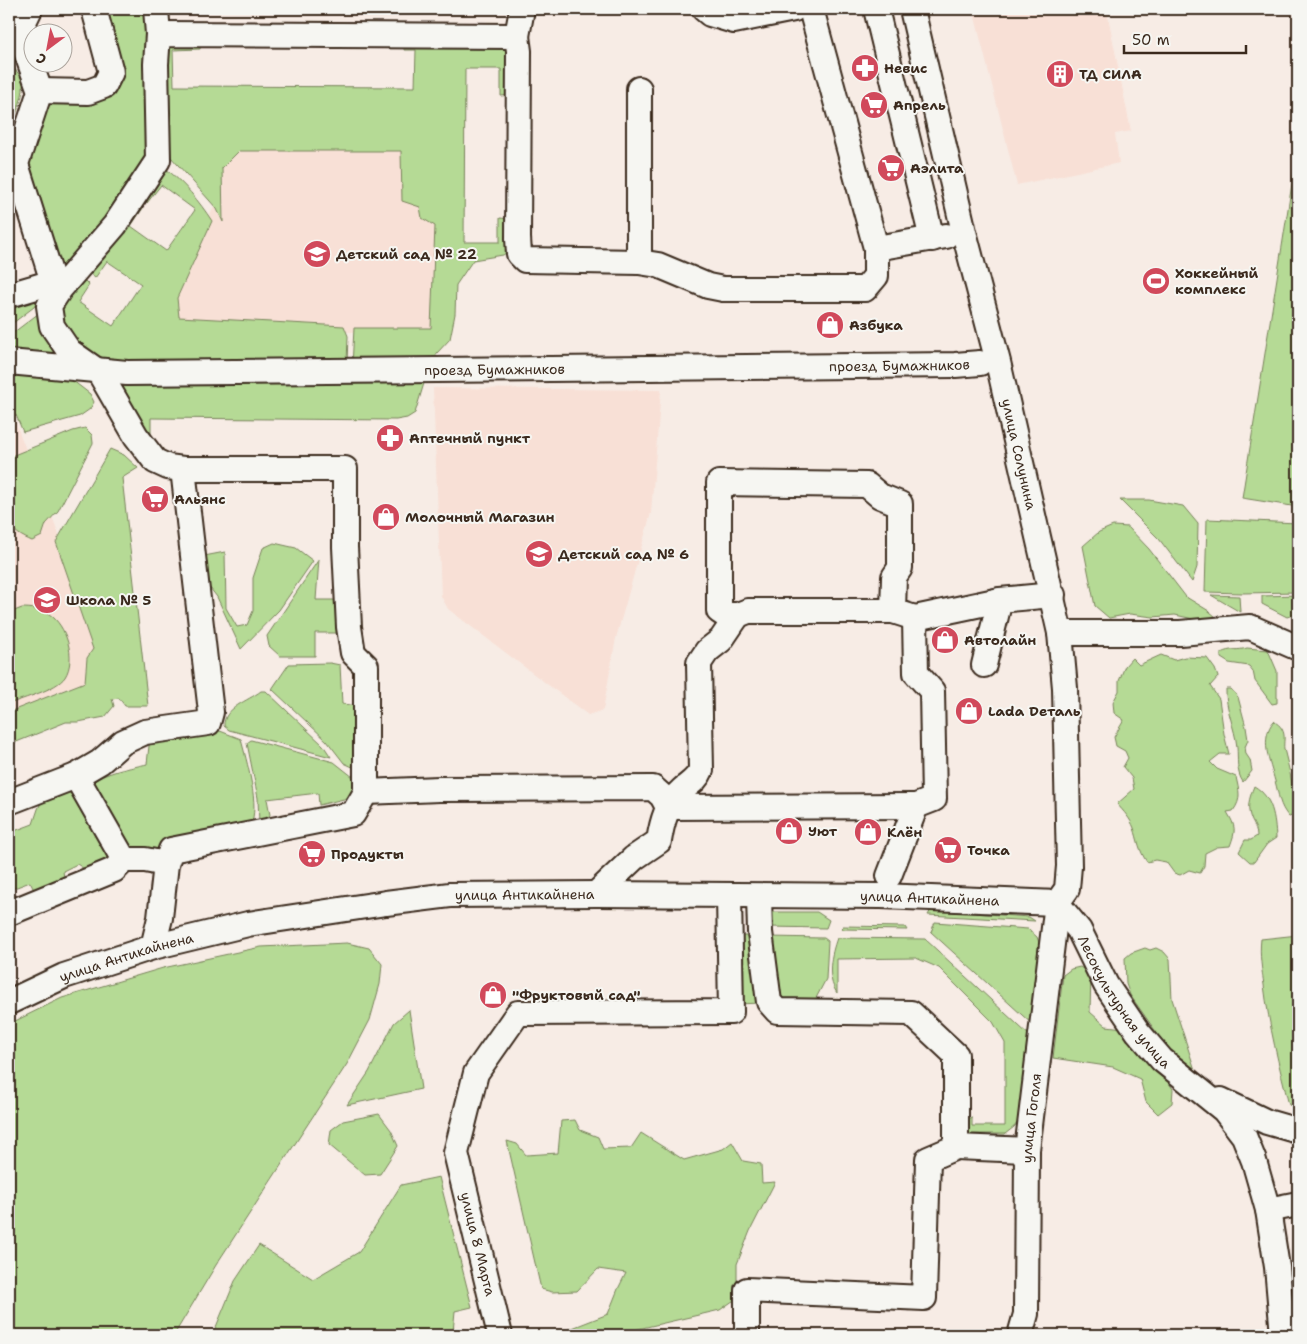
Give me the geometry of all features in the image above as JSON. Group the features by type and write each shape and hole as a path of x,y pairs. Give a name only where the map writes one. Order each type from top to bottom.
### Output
{"street":[{"path":"30,9 14,39 40,91 12,165 56,286"},
{"path":"40,91 88,92 104,86 111,72 94,9"},
{"path":"153,947 160,918 166,864 171,850 352,814 366,792 366,666 353,653 348,627 345,469 184,469 168,467 155,461 136,436 98,372 69,351 52,326 49,306 56,286 115,225 158,160 156,64 158,34 156,9"},
{"path":"522,9 517,36 519,51 518,238 519,254 525,260 639,262 658,265 708,286 723,289 865,290 876,276 876,248 811,9"},
{"path":"704,9 710,14 734,21 794,9"},
{"path":"876,9 932,239"},
{"name":"улица Солунина","path":"912,9 964,232 998,362 1053,595 1060,633 1065,688 1069,866 1067,889 1057,903"},
{"path":"158,34 517,36"},
{"path":"639,89 639,262"},
{"path":"876,248 964,232"},
{"path":"9,295 56,286"},
{"name":"проезд Бумажников","path":"9,362 98,372 166,373 955,365 980,363"},
{"path":"9,802 76,776 100,762 123,742 146,732 208,723 211,712 184,469"},
{"path":"668,807 916,806 934,799 932,691 916,673 904,614 894,577 900,568 900,504 880,496 867,484 719,482 719,611 725,615 738,615 748,611 904,614 1000,600 1053,595"},
{"path":"984,665 1000,600"},
{"path":"596,894 634,858 659,841 662,823 668,807 681,791 698,776 701,770 699,663 707,651 722,640 738,615"},
{"path":"1060,633 1180,633 1250,626 1298,648"},
{"path":"76,776 124,860"},
{"path":"366,792 439,789 653,788 662,796 668,807"},
{"path":"889,876 916,806"},
{"path":"634,858 634,894"},
{"path":"9,913 114,870 124,860 144,860 166,864"},
{"name":"улица Антикайнена","path":"9,1002 64,976 153,947 248,924 450,895 881,896 1057,903"},
{"name":"улица 8 Марта","path":"500,1335 456,1153 476,1073 518,1013 731,1012 728,896"},
{"path":"759,896 760,932 769,1002 777,1011 788,1012 911,1013 956,1055 956,1147"},
{"name":"Лесокультурная улица","path":"1057,903 1079,930 1106,985 1138,1032 1162,1060 1202,1090 1224,1110 1244,1136 1254,1161 1268,1210 1277,1267 1283,1335"},
{"name":"улица Гоголя","path":"1020,1335 1026,1314 1027,1150 1057,903"},
{"name":"Лесокультурная улица","path":"1202,1090 1233,1107 1267,1122 1298,1131"},
{"path":"747,1335 748,1290 924,1298 928,1159 956,1147 1027,1150"},
{"path":"1268,1210 1298,1204"}],"shaded area":[{"path":"973,9 1107,11 1131,131 1115,134 1119,163 1017,185"},
{"name":"Детский сад № 22","path":"440,110 446,337 176,323 169,296 215,205 175,157"},
{"name":"Детский сад № 6","path":"433,388 661,390 651,513 616,638 603,710 588,715 448,609 441,596"},
{"name":"Школа № 5","path":"9,406 114,676 9,717"}],"green space":[{"path":"100,9 151,9 152,155 129,194 65,268 54,263 26,161 52,99 109,92"},
{"path":"202,39 200,49 173,50 174,86 415,87 416,50 404,50 404,41 507,42 511,95 501,96 501,69 465,69 464,242 500,242 500,218 510,219 509,251 503,255 473,260 456,285 455,314 450,339 437,353 431,366 352,367 354,328 431,328 435,226 422,218 420,207 402,201 401,151 239,151 222,168 223,222 217,209 163,148 165,42"},
{"path":"9,65 20,76 23,87 9,141"},
{"path":"1298,146 1298,507 1242,498"},
{"path":"165,168 191,193 212,221 177,298 179,317 344,326 348,336 347,363 105,366 84,355 56,311 79,278 89,285 78,302 113,326 141,284 107,261 95,278 89,273 134,207 143,208 131,226 166,251 195,210 161,185 147,203 149,183"},
{"path":"34,300 37,302 34,307 9,326 9,302"},
{"path":"43,310 76,363 9,356 9,336"},
{"path":"9,370 68,377 90,394 94,402 90,409 80,416 23,432 16,415 9,417"},
{"path":"110,377 425,380 415,413 407,418 396,420 151,418 151,449"},
{"path":"85,428 92,435 93,443 58,511 46,524 42,536 32,541 22,536 9,523 9,457"},
{"path":"110,449 124,455 138,468 122,478 148,706 125,706 119,698 112,699 114,706 105,717 78,722 66,722 9,745 9,712 85,682 87,658 93,649 56,542"},
{"path":"1120,500 1149,500 1183,506 1198,524 1197,567 1192,582 1159,539"},
{"path":"1207,519 1298,523 1298,592 1205,592"},
{"path":"1113,526 1128,527 1149,549 1186,597 1216,617 1194,619 1175,615 1153,617 1130,614 1109,618 1095,606 1083,546 1099,532"},
{"path":"274,543 296,548 313,561 279,610 241,649 217,597 203,579 199,557 225,552 226,608 237,627 247,625 253,611 253,578 263,548"},
{"path":"319,559 316,600 343,600 343,633 315,633 315,656 280,656 269,646 267,636"},
{"path":"1211,595 1239,596 1240,612"},
{"path":"1298,595 1298,613 1287,617 1262,604 1262,596"},
{"path":"22,608 43,611 55,619 68,642 70,661 65,677 61,682 47,690 9,704 9,613"},
{"path":"1247,648 1268,650 1277,671 1277,703 1272,704 1255,681 1253,671 1249,666 1229,663 1221,658 1221,653 1224,651"},
{"path":"1161,655 1174,660 1185,657 1207,658 1215,669 1218,677 1210,686 1219,699 1229,754 1220,754 1210,762 1217,769 1236,777 1238,787 1238,803 1233,811 1227,812 1234,829 1230,846 1217,847 1205,853 1204,866 1200,873 1189,870 1180,875 1174,873 1166,862 1155,860 1147,862 1140,850 1132,824 1117,804 1134,789 1132,778 1123,767 1128,758 1125,751 1116,746 1114,737 1124,720 1114,713 1113,702 1119,691 1119,681 1125,666 1132,658 1139,665"},
{"path":"330,663 340,665 342,704 359,706 359,770 344,763 327,741 272,689 289,664"},
{"path":"1226,689 1231,689 1238,697 1246,727 1248,740 1245,747 1252,771 1243,782 1238,770 1236,740 1227,703"},
{"path":"261,691 266,691 323,745 331,757 229,730 224,726 228,714 232,710"},
{"path":"1274,721 1283,732 1284,749 1292,782 1294,799 1292,816 1289,817 1283,809 1280,800 1267,751 1267,735"},
{"path":"220,731 241,739 253,796 253,818 250,826 219,834 211,830 168,840 159,850 149,853 125,851 93,783 110,773 147,764 149,746 154,739"},
{"path":"251,740 334,762 353,777 358,785 352,797 319,805 318,793 267,799 270,815 266,821 259,823 258,798 247,743"},
{"path":"1254,786 1265,796 1272,809 1276,838 1267,844 1254,862 1250,862 1239,852 1245,840 1251,840 1257,836 1249,808"},
{"path":"69,790 80,798 111,862 87,871 77,864 63,871 65,883 35,892 30,882 9,890 9,833 33,824 45,794"},
{"path":"931,910 1029,917 1035,921 928,915"},
{"path":"772,912 817,912 829,920 826,928 768,927 767,922"},
{"path":"935,922 1028,929 1037,937 1042,951 1033,1025 931,932"},
{"path":"843,926 905,927 907,930 842,929"},
{"path":"1298,935 1298,1107 1289,1105 1269,1016 1260,951 1261,939"},
{"path":"735,936 754,936 761,1003 737,1004"},
{"path":"769,937 824,938 828,941 826,979 815,1000 786,1000 778,994"},
{"path":"837,938 925,939 1031,1037 1022,1117 1014,1127 1005,1134 966,1134 966,1118 972,1118 972,1126 1005,1126 1005,1043 993,1022 939,968 916,958 837,959 837,993 832,980 831,959"},
{"path":"347,943 369,948 382,964 380,984 370,1020 347,1064 216,1265 174,1335 9,1335 9,1024 62,998 163,968 261,947"},
{"path":"1145,948 1150,950 1156,948 1164,952 1170,959 1172,999 1195,1070 1192,1072 1171,1053 1130,995 1126,984 1125,958 1131,953"},
{"path":"1080,967 1091,974 1090,1012 1106,1026 1124,1028 1158,1067 1173,1089 1172,1103 1158,1114 1146,1102 1140,1079 1113,1067 1053,1058 1063,975 1071,969"},
{"path":"409,1010 421,1089 347,1105 369,1072 394,1023"},
{"path":"379,1114 391,1130 398,1146 380,1174 365,1175 329,1145 331,1130 343,1121"},
{"path":"575,1120 580,1130 598,1137 603,1149 631,1148 641,1133 684,1160 723,1149 732,1142 743,1161 761,1164 762,1183 775,1182 750,1231 737,1264 737,1298 720,1310 612,1335 560,1335 562,1332 608,1314 626,1273 598,1269 577,1291 552,1292 541,1289 507,1141 517,1144 526,1155 558,1153 561,1121"},
{"path":"439,1177 472,1307 455,1311 453,1332 479,1335 211,1335 235,1281 259,1245 313,1279 359,1252 401,1185"}],"place":[{"name":"Невис","path":"865,68"},
{"name":"ТД СИЛА","path":"1060,74"},
{"name":"Апрель","path":"874,105"},
{"name":"Аэлита","path":"891,168"},
{"name":"Детский сад № 22","path":"317,254"},
{"name":"Хоккейный комплекс","path":"1156,281"},
{"name":"Азбука","path":"830,325"},
{"name":"Аптечный пункт","path":"390,438"},
{"name":"Альянс","path":"155,499"},
{"name":"Молочный Магазин","path":"386,517"},
{"name":"Детский сад № 6","path":"539,554"},
{"name":"Школа № 5","path":"47,600"},
{"name":"Автолайн","path":"945,640"},
{"name":"Lada Dеталь","path":"969,711"},
{"name":"Уют","path":"789,831"},
{"name":"Клён","path":"868,832"},
{"name":"Точка","path":"948,850"},
{"name":"Продукты","path":"312,854"},
{"name":"\"Фруктовый сад\"","path":"493,995"}]}
